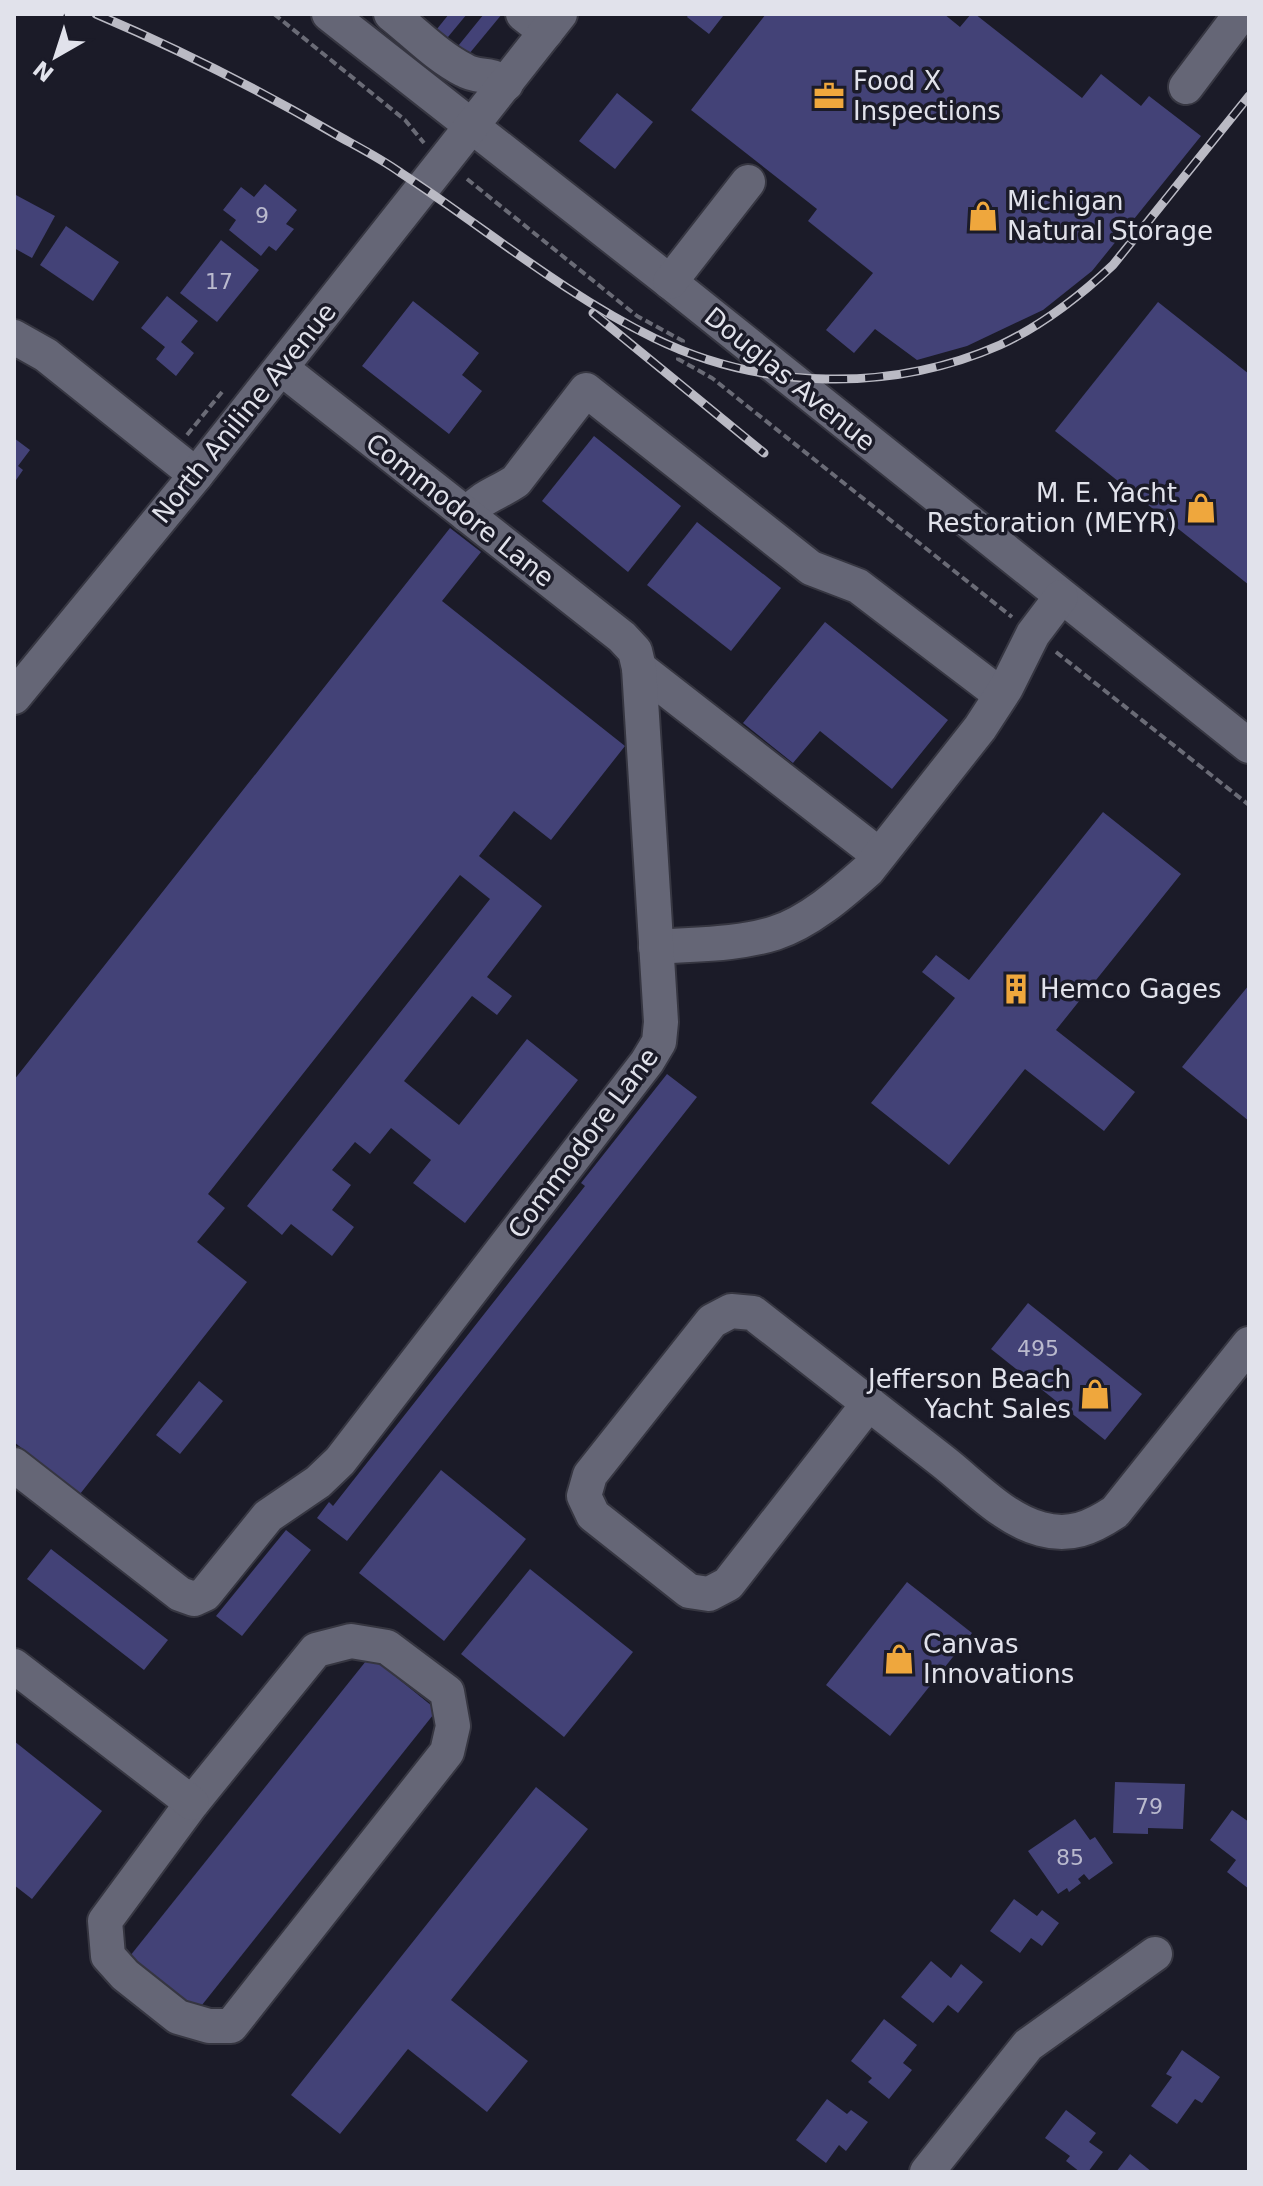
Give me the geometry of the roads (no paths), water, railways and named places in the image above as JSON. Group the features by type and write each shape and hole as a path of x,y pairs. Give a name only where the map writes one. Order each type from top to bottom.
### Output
{"street":[{"name":"Douglas Avenue","path":"329,14 670,282 1249,746"},
{"path":"391,14 460,68 491,75 500,91"},
{"path":"1186,87 1241,14"},
{"name":"North Aniline Avenue","path":"14,697 196,475 472,127 500,91 543,20"},
{"path":"670,282 748,182"},
{"path":"14,337 46,355 196,475"},
{"name":"Commodore Lane","path":"14,1465 180,1594 194,1599 205,1594 268,1516 318,1482 340,1461 647,1062 659,1042 661,1022 639,668 635,651 622,637 281,368"},
{"path":"467,515 485,496 502,491 516,481 586,390 811,568 858,586 1001,695"},
{"path":"656,947 751,939 777,933 828,903 868,870 980,728 1033,634 1061,597"},
{"path":"639,668 879,855"},
{"path":"869,1403 728,1584 709,1594 689,1591 593,1515 584,1496 590,1475 712,1321 731,1311 753,1313 869,1403 1021,1521 1039,1529 1071,1532 1087,1529 1101,1521 1126,1500 1249,1344"},
{"path":"351,1641 387,1647 447,1692 453,1726 447,1752 231,2026 209,2026 178,2017 125,1975 108,1956 105,1921 192,1803 316,1650 351,1641"},
{"path":"14,1666 192,1803"},
{"path":"942,2167 1028,2045 1155,1954"}],"railway":[{"path":"96,14 275,100 376,157 621,321 695,355 737,368 781,376 871,378 915,371 958,361 1000,345 1045,320 1113,265 1249,96"},
{"path":"593,313 764,453"}],"place":[{"name":"Food X Inspections","path":"829,96"},
{"name":"Michigan Natural Storage","path":"983,216"},
{"name":"M. E. Yacht Restoration (MEYR)","path":"1201,508"},
{"name":"Hemco Gages","path":"1016,989"},
{"name":"Jefferson Beach Yacht Sales","path":"1095,1394"},
{"name":"Canvas Innovations","path":"899,1659"}]}
